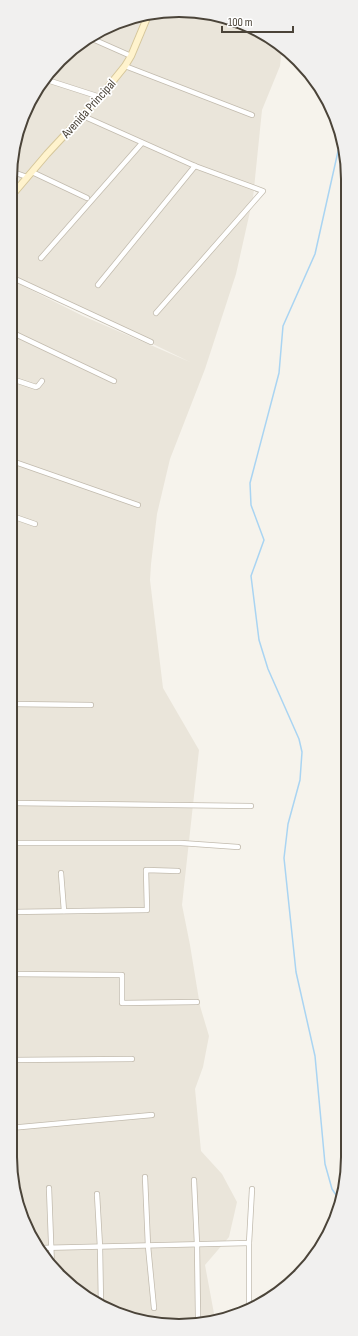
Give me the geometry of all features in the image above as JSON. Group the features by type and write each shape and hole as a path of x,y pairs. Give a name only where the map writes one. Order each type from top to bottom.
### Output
{"street":[{"name":"Avenida Principal","path":"17,189 100,97 125,66 131,56 146,20"},
{"path":"96,40 131,56"},
{"path":"125,66 252,115"},
{"path":"49,81 100,97"},
{"path":"83,116 195,166 263,191 156,313"},
{"path":"40,258 142,143"},
{"path":"98,285 195,166"},
{"path":"17,172 30,174 87,198"},
{"path":"17,280 151,342"},
{"path":"17,336 114,381"},
{"path":"17,380 36,387 42,380"},
{"path":"17,463 138,505"},
{"path":"17,518 35,524"},
{"path":"17,704 91,705"},
{"path":"17,803 251,806"},
{"path":"17,843 180,843 238,847"},
{"path":"17,912 147,910 146,870 178,871"},
{"path":"61,873 64,911"},
{"path":"17,974 122,975 122,1003 197,1002"},
{"path":"17,1060 132,1059"},
{"path":"17,1127 152,1115"},
{"path":"145,1177 148,1246 154,1308"},
{"path":"194,1180 198,1316"},
{"path":"49,1188 51,1258"},
{"path":"250,1302 252,1189"},
{"path":"97,1194 101,1299"},
{"path":"45,1248 250,1243"}],"shaded area":[{"path":"168,17 200,18 241,29 269,44 281,53 280,66 262,110 253,198 236,274 205,369 170,459 157,514 151,564 150,580 163,688 199,750 182,905 200,1006 209,1036 203,1067 195,1089 201,1151 222,1174 237,1202 229,1237 205,1265 214,1315 190,1319 168,1319 147,1316 117,1307 89,1292 64,1272 44,1247 29,1219 18,1178 17,283 83,316 190,362 17,278 18,158 29,117 44,89 64,64 80,50 117,29 145,21 114,81 83,116 87,116 125,68 148,20"}],"waterway":[{"path":"336,1195 332,1189 325,1164 315,1056 296,972 284,858 288,824 300,780 302,752 299,739 268,669 259,640 251,576 264,540 251,505 250,483 279,373 283,326 315,254 338,149"}]}
